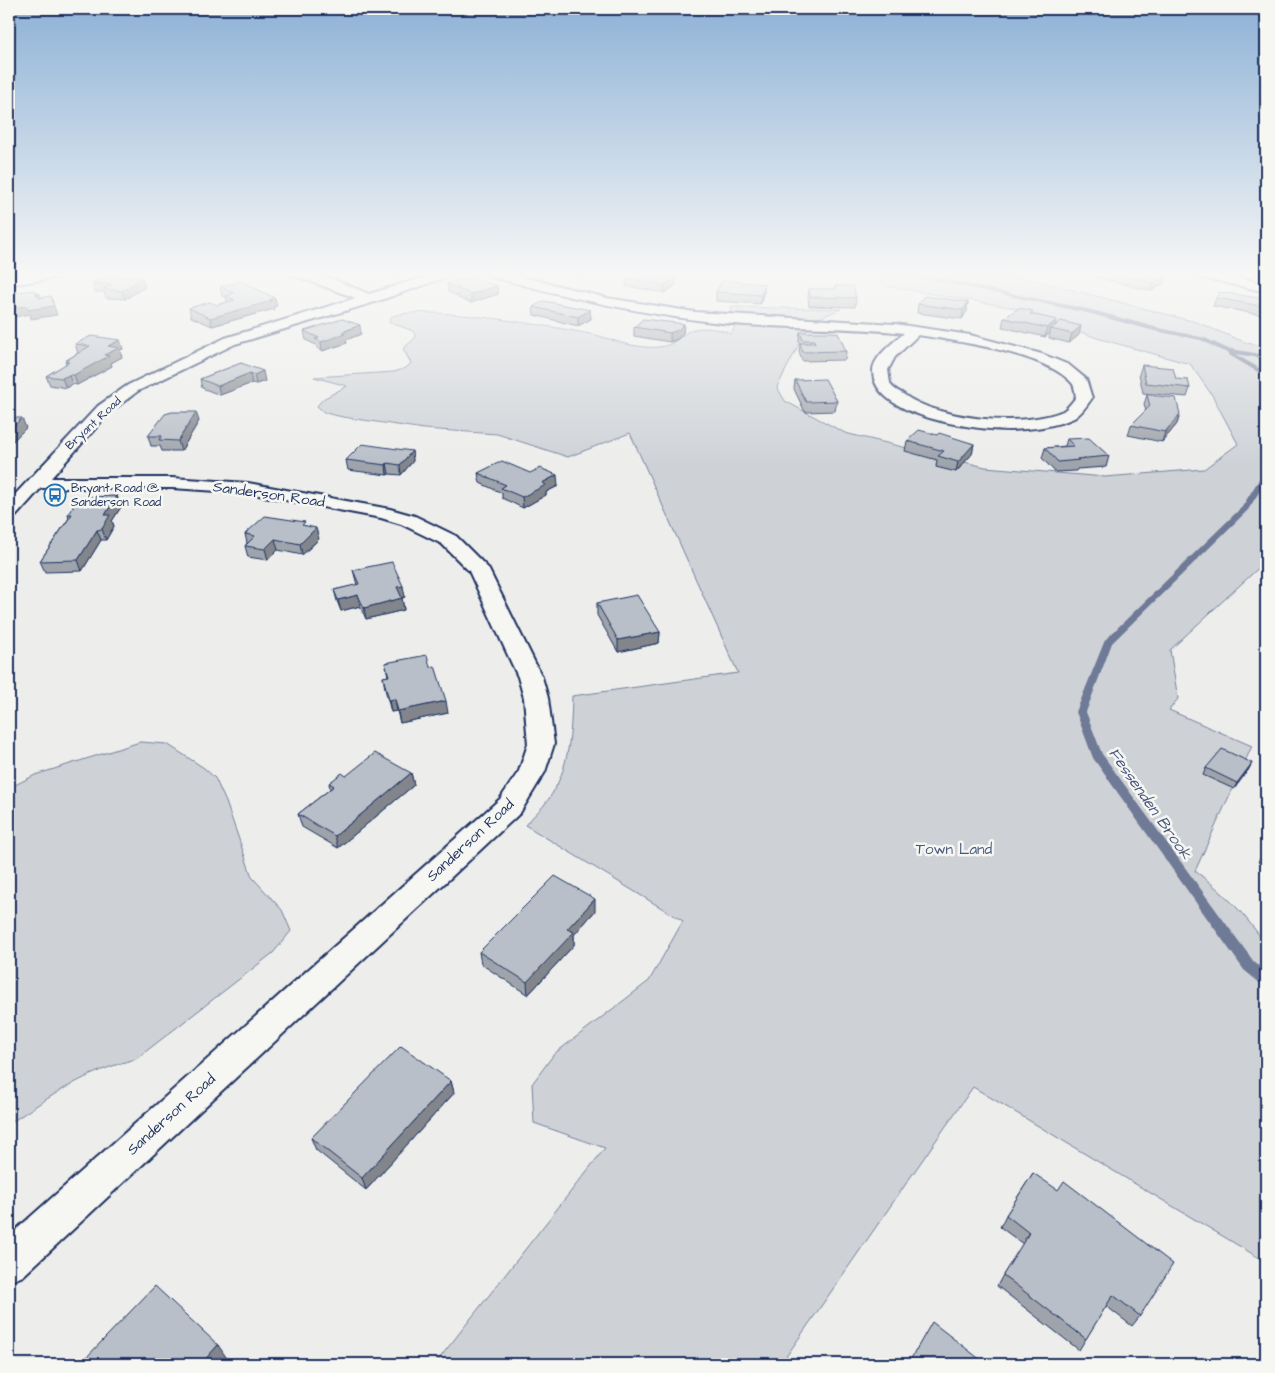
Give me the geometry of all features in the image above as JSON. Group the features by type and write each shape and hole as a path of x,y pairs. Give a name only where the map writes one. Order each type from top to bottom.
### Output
{"street":[{"name":"Bryant Road","path":"9,512 104,409 133,388 230,342 246,337"},
{"path":"908,337 887,358 880,368 879,376 882,384 890,393 921,410 965,421 1014,425 1055,419 1070,413 1080,405 1084,397 1083,388 1077,379 1053,363 981,342 954,337"},
{"name":"Sanderson Road","path":"9,1262 510,806 532,772 541,744 540,721 530,677 478,568 449,540 429,528 383,513 248,488 172,483 35,483"}],"green space":[{"name":"Town Land","path":"416,337 602,337 626,344 654,347 671,344 681,337 803,337 777,387 785,401 845,433 985,467 1105,477 1204,469 1238,444 1212,395 1190,364 1094,337 1233,337 1247,343 1266,346 1266,561 1170,650 1178,699 1169,710 1252,746 1195,871 1216,887 1234,905 1266,945 1266,1262 973,1087 781,1364 435,1364 605,1148 534,1123 532,1084 554,1054 649,981 683,921 525,825 546,803 561,776 570,737 572,696 738,673 630,433 568,457 497,434 424,429 325,413 317,406 323,399 347,386 314,377 394,372 406,368 411,363 403,349"},
{"path":"140,742 167,744 204,768 215,778 226,802 252,877 282,910 291,931 273,953 136,1059 118,1064 85,1078 55,1094 9,1124 9,788 35,775"}],"building":[{"path":"89,337 120,340 108,346 119,348 104,355 109,356 74,375 62,378 46,376 69,362 65,361 90,346 75,344"},
{"path":"317,337 336,337 321,342 315,339 319,338"},
{"path":"802,337 840,337 846,351 803,352 800,343 815,343 814,340 803,340"},
{"path":"241,363 263,371 254,375 250,373 218,386 200,379"},
{"path":"1142,365 1173,368 1176,379 1188,380 1190,388 1146,383"},
{"path":"825,379 837,401 806,402 795,380"},
{"path":"1147,395 1176,398 1180,414 1165,432 1131,425 1150,406"},
{"path":"172,412 196,412 178,441 159,440 162,436 148,436 165,414"},
{"path":"9,418 22,418 9,431"},
{"path":"919,430 937,435 939,433 974,444 958,462 938,456 944,451 907,441"},
{"path":"1089,438 1109,456 1058,462 1045,448 1074,446 1067,439"},
{"path":"362,444 412,451 400,465 346,460"},
{"path":"502,461 530,473 540,468 557,475 542,483 546,485 522,497 501,488 506,485 478,473"},
{"path":"117,496 105,515 110,515 102,529 97,530 78,560 40,561 72,514 68,514 78,499"},
{"path":"265,516 305,522 302,525 316,528 300,544 275,539 265,549 245,546 255,536 245,534"},
{"path":"392,562 403,586 397,587 402,598 364,608 358,595 338,600 334,590 359,584 353,570"},
{"path":"637,595 660,632 618,640 597,603"},
{"path":"427,655 430,667 435,666 446,701 398,711 395,699 389,700 383,677 389,676 385,663"},
{"path":"1222,749 1252,763 1237,783 1206,768"},
{"path":"375,753 411,773 335,836 298,814 334,786 329,783 342,773 346,776"},
{"path":"555,876 595,899 567,929 574,932 527,982 479,952"},
{"path":"401,1046 451,1081 362,1178 311,1138"},
{"path":"1033,1173 1058,1190 1064,1181 1173,1264 1140,1316 1113,1295 1086,1339 1003,1275 1029,1233 1006,1215"},
{"path":"155,1286 218,1345 201,1364 80,1364"},
{"path":"932,1322 986,1364 908,1364"}],"waterway":[{"path":"1194,337 1203,339 1224,350 1266,357"},
{"name":"Fessenden Brook","path":"1231,354 1266,375"},
{"name":"Fessenden Brook","path":"1266,475 1245,508 1108,642 1081,712 1097,755 1249,966 1266,980"}],"place":[{"name":"Bryant Road @ Sanderson Road","path":"55,495"}]}
